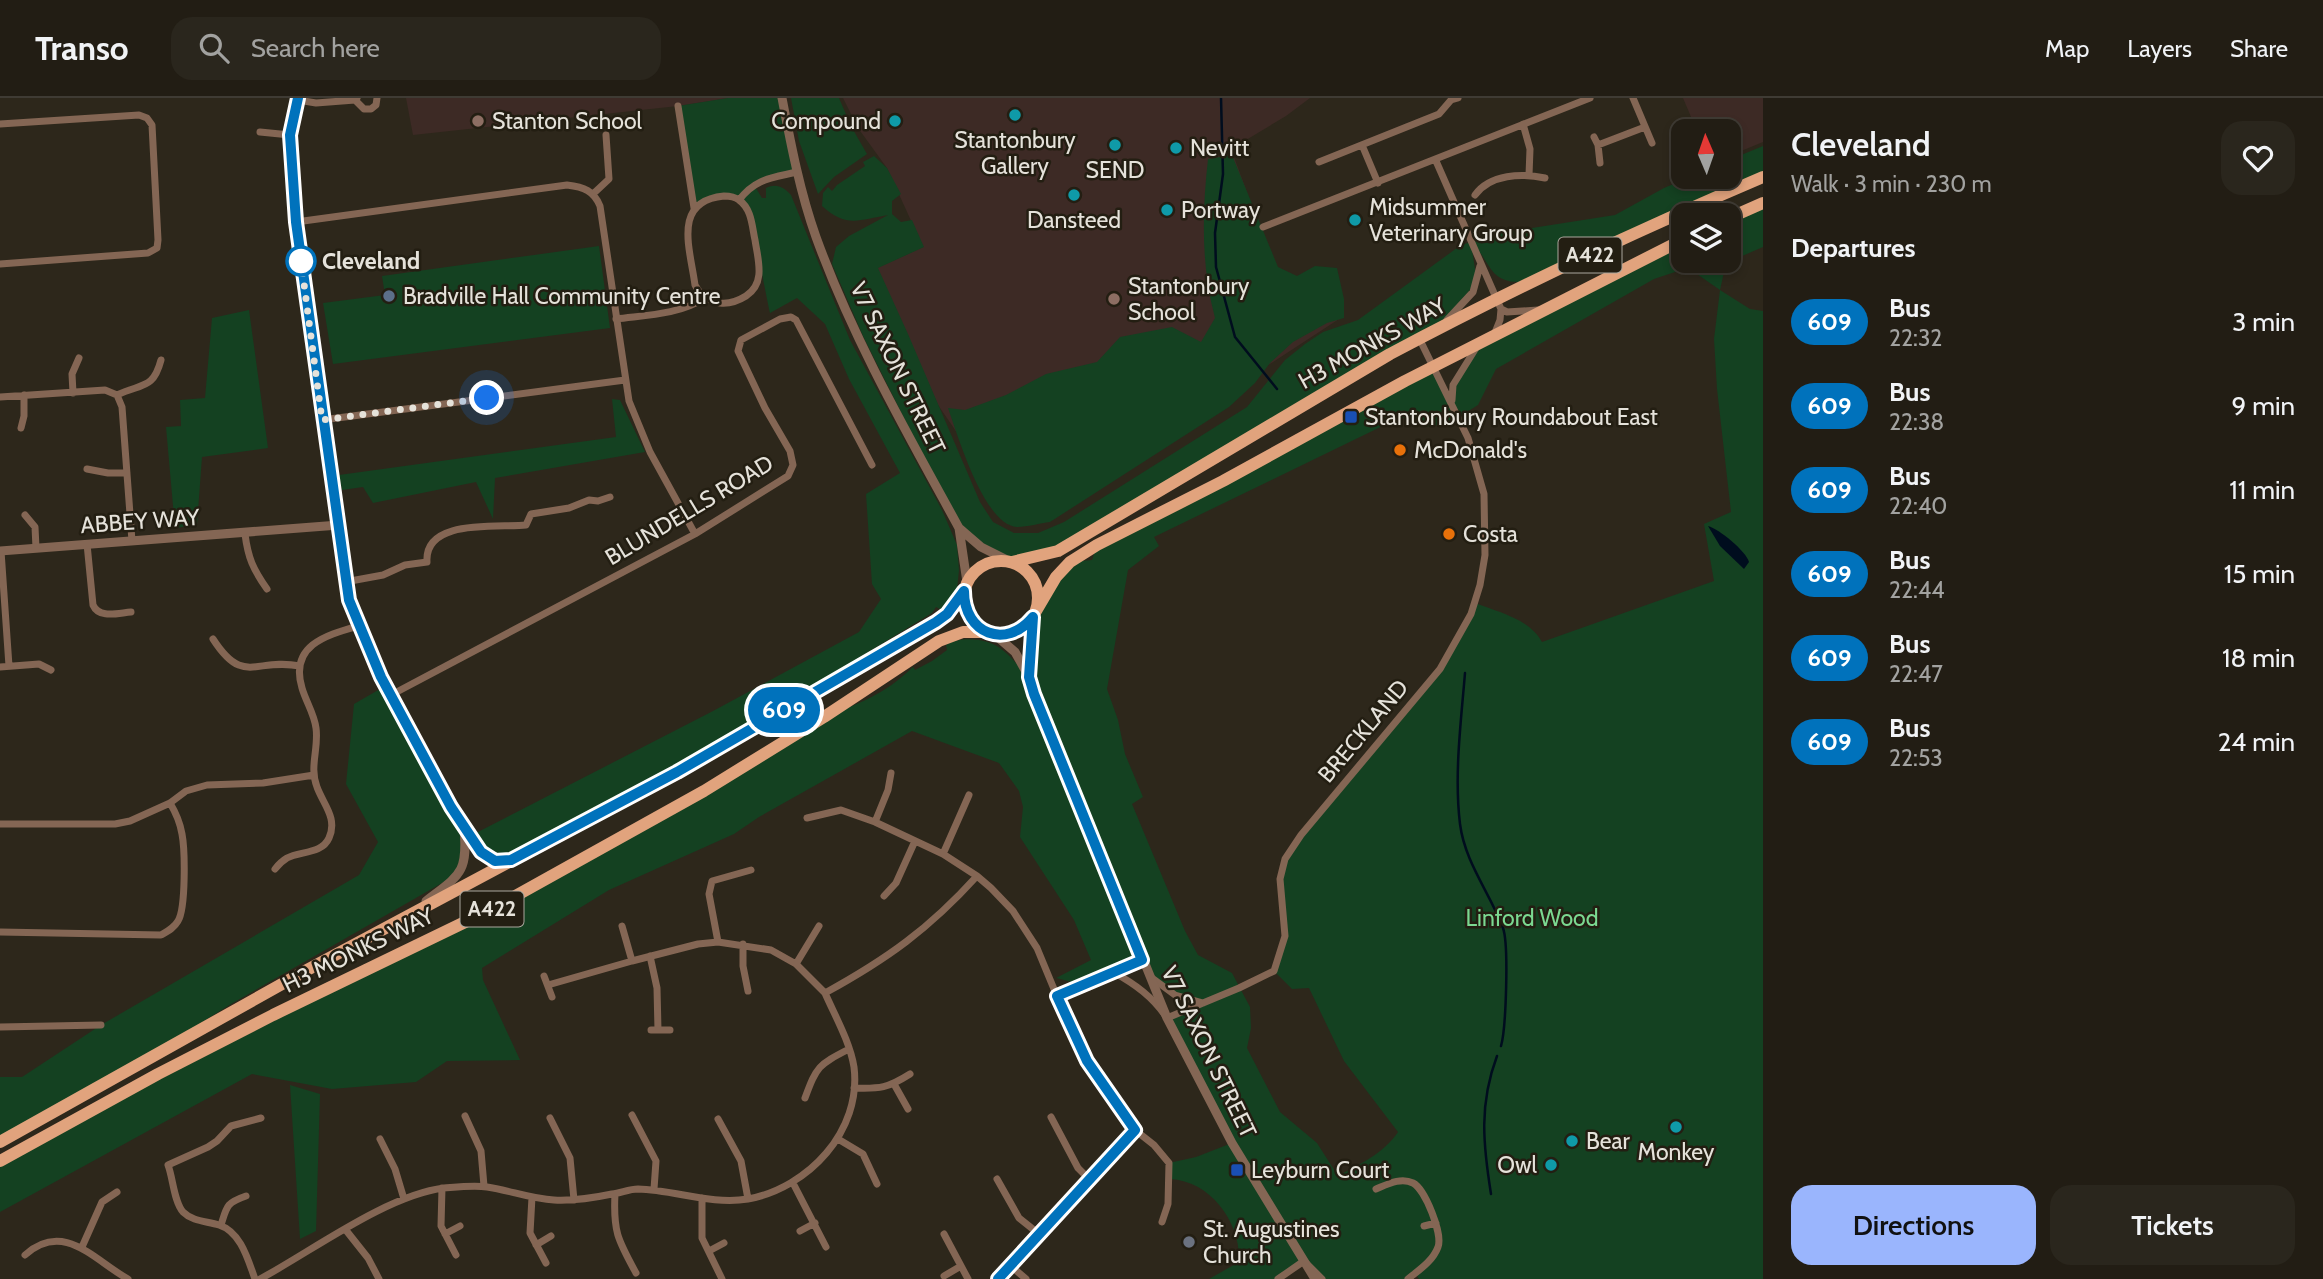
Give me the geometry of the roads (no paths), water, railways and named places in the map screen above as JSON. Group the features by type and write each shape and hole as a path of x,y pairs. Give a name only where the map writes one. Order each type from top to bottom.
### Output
{"main road":[{"name":"H3 MONKS WAY","path":"1010,561 1036,558 1064,547 1419,338 1499,304 1657,223 1763,177"},
{"path":"1741,213 1763,203"},
{"name":"A422","path":"990,633 1005,635 1026,626 1056,577 1070,562 1097,545 1223,481 1493,335 1671,246"},
{"path":"1010,561 1026,569 1035,581 1038,596 1035,614"},
{"name":"A422","path":"966,587 974,572 984,564 1010,561"},
{"name":"H3 MONKS WAY","path":"0,1142 256,998 677,772 904,642 947,614 966,587"},
{"path":"966,587 964,603 968,615 976,625 990,633"},
{"name":"H3 MONKS WAY","path":"0,1161 158,1074 273,1015 492,909 693,798 824,718 945,638 963,632 990,633"}],"street":[{"path":"377,98 376,105 371,109 364,109 356,99 316,103 298,99 290,135 296,222 345,582 358,626 391,695 451,807 481,852 495,861 511,860"},
{"name":"V7 SAXON STREET","path":"782,98 797,172 811,223 856,337 959,528 981,547 1010,561"},
{"path":"1264,228 1590,98"},
{"path":"1633,98 1652,143"},
{"path":"1320,162 1439,114 1453,99"},
{"path":"678,107 694,208"},
{"path":"0,124 138,115 147,118 152,125 157,248 148,253 0,264"},
{"path":"1523,124 1530,149 1529,175"},
{"path":"1600,163 1596,141 1645,127"},
{"path":"260,132 290,135"},
{"path":"593,194 609,179 606,135"},
{"path":"1362,145 1378,183"},
{"path":"1324,148 1328,158"},
{"path":"1436,161 1499,304 1507,312 1547,309"},
{"path":"739,200 748,188 761,180 797,172"},
{"path":"1474,191 1491,181 1503,178 1529,175 1545,178"},
{"path":"296,222 567,185 580,187 593,194 600,206 629,401 639,429 695,534"},
{"path":"724,195 739,200 751,218 759,279 750,293 730,303 722,303 705,298 695,285 687,228 689,215 694,208 705,199 724,195"},
{"path":"1435,330 1473,292 1480,266"},
{"path":"616,319 673,312 705,298"},
{"path":"1493,335 1500,320 1499,304"},
{"name":"BLUNDELLS ROAD","path":"391,695 695,534 792,471 790,450 765,408 738,351 741,340 780,319 791,317 796,320 872,465"},
{"name":"BRECKLAND","path":"1167,1018 1274,971 1285,936 1280,879 1284,859 1440,669 1471,614 1485,555 1484,494 1468,438 1419,338"},
{"path":"1452,402 1453,385 1481,342"},
{"path":"74,393 72,374 79,358"},
{"path":"117,395 132,388 146,386 153,381 158,374 161,360"},
{"path":"322,420 625,380"},
{"path":"0,397 105,390 117,395 122,407 132,541"},
{"path":"20,428 24,416 24,396"},
{"path":"87,469 127,473"},
{"path":"428,571 426,556 433,541 445,532 491,525 526,524 531,514 569,508 589,500 610,498"},
{"path":"26,516 35,527 36,548"},
{"name":"ABBEY WAY","path":"0,551 339,525"},
{"name":"V7 SAXON STREET","path":"959,528 966,587"},
{"path":"245,534 248,557 267,589"},
{"path":"87,544 95,611 102,614 131,611"},
{"path":"0,551 9,666"},
{"path":"345,582 383,575 405,565 427,562"},
{"name":"V7 SAXON STREET","path":"1030,681 1035,614"},
{"path":"275,869 285,859 317,849 329,840 332,825 331,814 316,787 313,759 317,737 315,717 301,685 300,666 309,648 317,640 358,626"},
{"name":"V7 SAXON STREET","path":"990,633 1015,652 1030,681 1167,1018 1226,1133 1315,1279"},
{"path":"213,639 224,657 237,666 300,666"},
{"path":"0,667 39,664 51,670"},
{"path":"875,821 888,790 891,773"},
{"path":"0,824 115,824 130,821 170,803 186,791 207,785 263,783 314,775"},
{"path":"943,854 969,795"},
{"path":"0,932 161,935 172,929 179,920 183,906 183,847 178,817 170,803"},
{"path":"807,818 841,810 875,821 943,854 977,876 1013,911 1037,948 1087,1061 1135,1130 1154,1145 1169,1163 1168,1204 1162,1222"},
{"path":"403,919 455,879 464,866 464,826"},
{"path":"884,895 896,883 915,841"},
{"path":"718,942 709,894 712,881 751,870"},
{"path":"825,993 881,961 926,928 977,876"},
{"path":"622,926 632,961"},
{"path":"796,964 819,926"},
{"path":"260,1279 345,1229 404,1199 442,1188 484,1186 532,1197 574,1200 632,1189 654,1189 702,1198 748,1199 793,1183 814,1168 838,1139 849,1112 854,1088 854,1066 849,1049 825,993 796,964 771,950 743,944 698,944 548,985"},
{"path":"743,944 743,965 748,991"},
{"path":"650,956 657,988 654,1030 670,1030"},
{"path":"1057,996 1142,960"},
{"path":"1113,972 1158,1004 1167,1018"},
{"path":"1149,975 1165,990 1203,1003"},
{"path":"544,976 552,996"},
{"path":"0,1027 101,1025"},
{"path":"805,1098 816,1069 825,1061 849,1049"},
{"path":"854,1088 880,1089 910,1074"},
{"path":"894,1084 908,1109"},
{"path":"632,1115 656,1161 654,1189"},
{"path":"465,1116 481,1151 484,1186"},
{"path":"1051,1117 1078,1168 1089,1179"},
{"path":"255,1279 241,1244 220,1225 194,1219 184,1213 178,1205 175,1184 168,1165 208,1147 231,1126 261,1118"},
{"path":"550,1118 570,1158 574,1200"},
{"path":"718,1119 741,1161 748,1199"},
{"path":"998,1279 1135,1130"},
{"path":"380,1139 395,1169 404,1199"},
{"path":"838,1139 863,1154 877,1184"},
{"path":"1410,1182 1411,1171"},
{"path":"998,1178 1019,1218 1039,1234"},
{"path":"1376,1189 1400,1180 1410,1182 1420,1189 1436,1223 1440,1238 1438,1248 1433,1258 1408,1279"},
{"path":"793,1183 826,1247"},
{"path":"442,1188 441,1226 456,1255"},
{"path":"82,1247 102,1202 117,1192"},
{"path":"615,1194 613,1220 617,1237 636,1273"},
{"path":"220,1225 227,1205 246,1196"},
{"path":"532,1197 530,1233 546,1264"},
{"path":"702,1198 702,1238 722,1279"},
{"path":"800,1231 815,1223"},
{"path":"1424,1226 1436,1223"},
{"path":"445,1234 460,1226"},
{"path":"345,1229 368,1258 379,1279"},
{"path":"944,1234 968,1279"},
{"path":"536,1244 551,1236"},
{"path":"24,1255 52,1242 66,1242 82,1247 125,1278"},
{"path":"709,1251 724,1243"},
{"path":"1278,1279 1304,1261 1322,1279"},
{"path":"944,1276 961,1266"},
{"path":"1011,1266 1026,1279"}],"water":[{"path":"1708,526 1725,536 1743,552 1749,562 1744,569 1720,546"}],"waterway":[{"path":"1221,98 1223,174 1215,233 1216,267 1235,337 1277,389"},
{"path":"1465,673 1458,805 1467,852 1498,915 1505,937 1506,987 1501,1046"},
{"path":"1491,1194 1484,1124 1487,1091 1497,1056"}],"place":[{"name":"Stantonbury Gallery","path":"1015,115"},
{"name":"Stanton School","path":"478,121"},
{"name":"Compound","path":"895,121"},
{"name":"SEND","path":"1115,145"},
{"name":"Nevitt","path":"1176,148"},
{"name":"Dansteed","path":"1074,195"},
{"name":"Portway","path":"1167,210"},
{"name":"Midsummer Veterinary Group","path":"1355,220"},
{"name":"Cleveland","path":"301,261"},
{"name":"Bradville Hall Community Centre","path":"389,296"},
{"name":"Stantonbury School","path":"1114,299"},
{"name":"Stantonbury Roundabout East","path":"1351,417"},
{"name":"McDonald's","path":"1400,450"},
{"name":"Costa","path":"1449,534"},
{"name":"Monkey","path":"1676,1127"},
{"name":"Bear","path":"1572,1141"},
{"name":"Owl","path":"1551,1165"},
{"name":"Leyburn Court","path":"1237,1170"},
{"name":"St. Augustines Church","path":"1189,1242"}],"park label":[{"name":"Linford Wood","path":"1532,918"}]}
